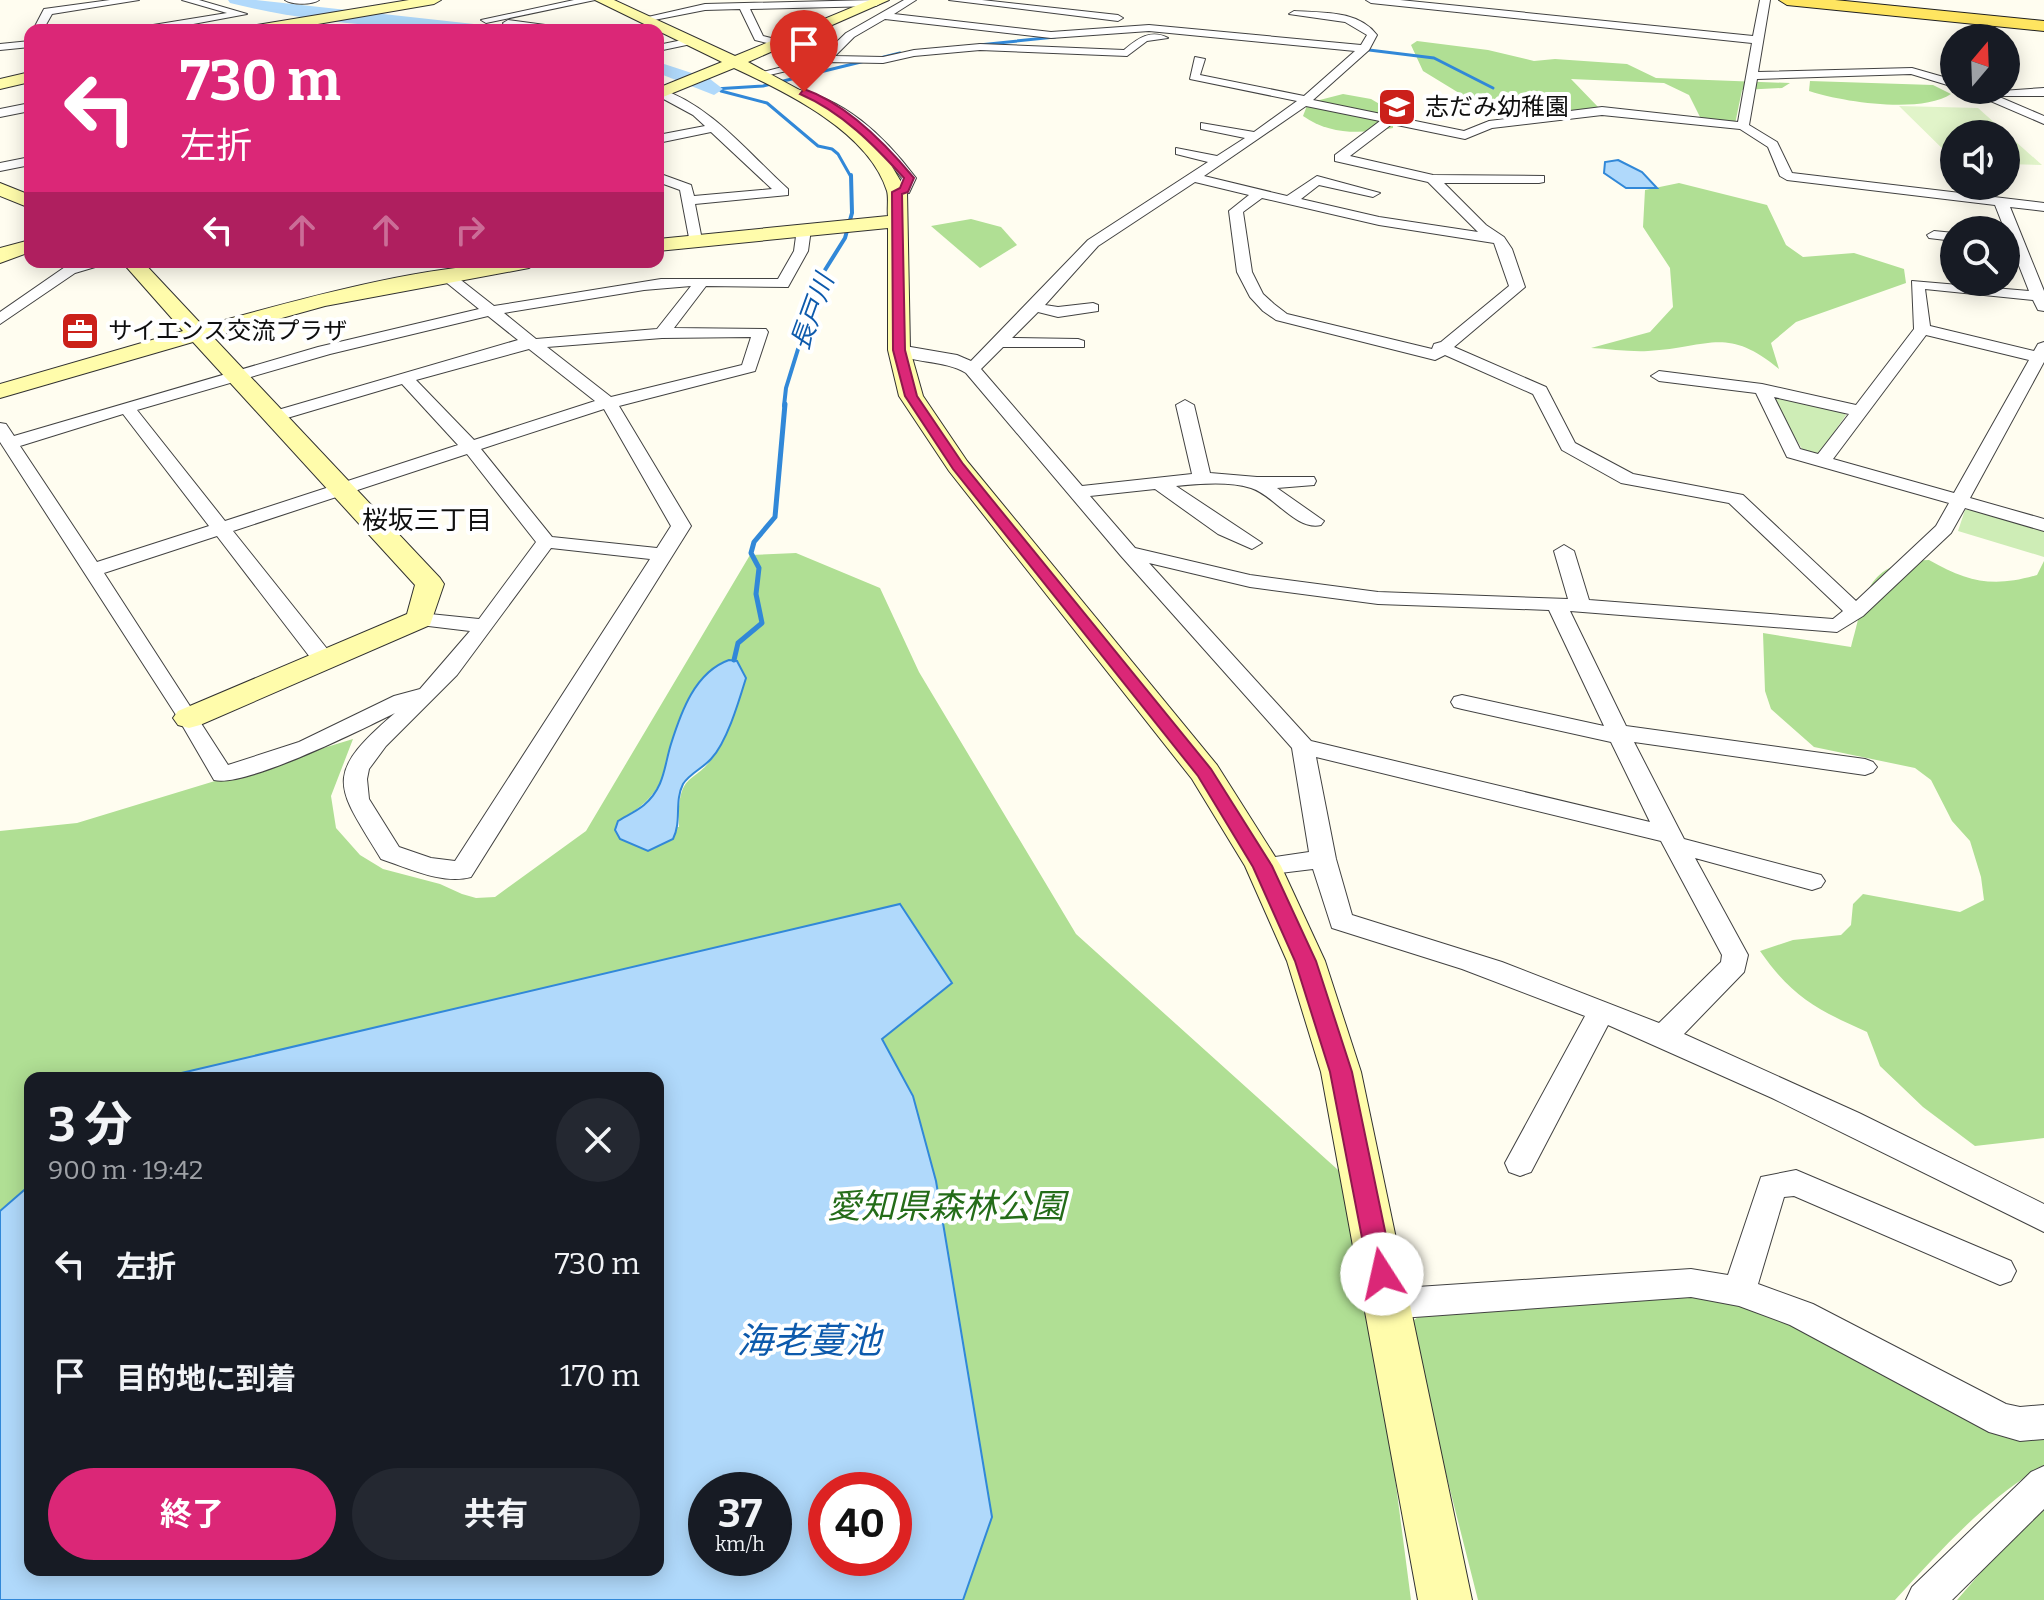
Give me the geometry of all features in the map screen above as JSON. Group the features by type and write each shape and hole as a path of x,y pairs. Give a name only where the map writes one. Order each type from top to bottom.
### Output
{"main road":[{"path":"1787,0 2044,26"}],"street":[{"path":"45,5 134,0"},
{"path":"179,24 242,14 187,0"},
{"path":"290,0 314,0"},
{"path":"287,24 434,0"},
{"path":"516,24 486,20 590,0"},
{"path":"602,0 655,24"},
{"path":"691,0 705,7"},
{"path":"775,82 825,59 854,32 911,0"},
{"path":"954,0 1155,22 1178,30"},
{"path":"1283,26 1307,0"},
{"path":"1371,0 1757,40"},
{"path":"1474,11 1482,0"},
{"path":"1500,13 1508,0"},
{"path":"1743,126 1765,0"},
{"path":"644,19 705,7 879,1"},
{"path":"664,90 879,1"},
{"path":"1390,15 1400,3"},
{"path":"102,4 124,17"},
{"path":"743,5 759,38 779,43"},
{"path":"1569,21 1577,6"},
{"path":"886,16 1051,35 1125,29 1283,26 1347,20 1363,25 1372,35 1363,49 1305,101 1221,161 1093,243 1035,307 972,369"},
{"path":"819,26 854,32"},
{"path":"1283,26 1363,49"},
{"path":"664,28 775,82 832,115 861,137 875,153 897,192 899,350 911,396 958,466 1205,773 1263,866 1306,961 1341,1072 1445,1600"},
{"path":"825,59 879,60 914,53 980,47 1127,53 1144,38 1160,37 1263,48"},
{"path":"664,47 692,41"},
{"path":"0,47 24,45"},
{"path":"1199,59 1194,77 1388,121 1465,135 1489,125 1602,111 1743,126 1773,145 1787,176 1940,192"},
{"path":"1753,76 1912,71 1940,80"},
{"path":"0,84 24,78"},
{"path":"2021,93 2044,92"},
{"path":"2021,93 2044,102"},
{"path":"664,95 697,112 716,127 783,192 689,200"},
{"path":"2005,104 2044,120"},
{"path":"0,113 24,108"},
{"path":"1388,121 1340,158 1433,179 1539,179"},
{"path":"1205,126 1256,136"},
{"path":"664,138 716,127"},
{"path":"1180,151 1221,161"},
{"path":"0,167 24,162"},
{"path":"1195,178 1379,221 1499,240"},
{"path":"664,179 686,188 695,240"},
{"path":"1259,193 1236,211 1249,287 1266,308 1312,327 1435,355 1440,347 1517,287 1499,240 1481,228 1433,179"},
{"path":"1290,200 1317,180 1373,193"},
{"path":"1876,186 1879,205"},
{"path":"0,189 24,199"},
{"path":"2015,200 2044,207"},
{"path":"664,244 899,221"},
{"path":"429,693 402,701 307,747 222,775 189,718 5,435 126,407 235,374 491,311 647,284 783,284 801,251 804,229"},
{"path":"1934,235 1940,236"},
{"path":"0,257 24,247"},
{"path":"2020,249 2044,258"},
{"path":"2020,257 2042,300"},
{"path":"0,319 70,270 79,268"},
{"path":"138,268 430,584 420,619"},
{"path":"0,391 323,300 494,268"},
{"path":"447,276 609,404 681,526 462,871 429,866 390,853 382,837 355,802 354,776 369,752 429,693 546,542"},
{"path":"1822,461 1922,329 1912,281 2042,300"},
{"path":"662,333 701,283"},
{"path":"1035,307 1058,312 1093,308"},
{"path":"1128,552 1250,581 1378,598 1568,605 1837,626 1944,529 2041,352 1922,329"},
{"path":"92,570 609,404 749,368 760,332 662,333 533,342 277,416"},
{"path":"1000,342 1078,344"},
{"path":"1440,347 1540,391 1568,446 1628,479 1736,499 1856,612"},
{"path":"899,350 944,356 972,369 1128,552 1303,746 1323,859 1341,921 1513,976 1663,1037 1853,1122 2044,1219"},
{"path":"1659,376 1762,389 1859,411"},
{"path":"405,378 471,448 546,542 661,554"},
{"path":"1762,389 1793,453 2044,525"},
{"path":"1185,405 1202,478"},
{"path":"126,407 324,660"},
{"path":"1076,492 1202,478 1257,483 1307,481"},
{"path":"1159,483 1225,530 1252,543"},
{"path":"1257,483 1314,521"},
{"path":"1564,551 1568,605 1619,734 1735,955 1734,965 1663,1037"},
{"path":"189,718 420,619 482,626"},
{"path":"1462,702 1619,734 1865,767"},
{"path":"1303,746 1672,840 1812,881"},
{"path":"1263,866 1323,859"},
{"path":"1520,1163 1601,1012"},
{"path":"1739,1292 1772,1186 1796,1183 2000,1271"},
{"path":"1387,1304 1691,1283 1739,1292 1801,1314 2001,1420 2020,1424 2044,1422"},
{"path":"1925,1600 2044,1484"}],"green space":[{"path":"1417,41 1488,50 1534,61 1555,59 1627,64 1656,78 1790,83 1782,88 1742,90 1735,124 1700,117 1689,95 1664,83 1571,79 1599,108 1513,118 1459,93 1423,71 1411,45"},
{"path":"1810,81 1933,85 1940,88 1940,99 1921,104 1881,104 1809,91"},
{"path":"1343,94 1371,99 1393,112 1393,128 1335,130 1303,116 1308,103"},
{"path":"1899,106 1978,108 1991,120 1940,120 1940,146"},
{"path":"2020,145 2042,165 2020,164"},
{"path":"1679,183 1767,205 1786,245 1803,257 1854,253 1904,269 1906,283 1796,322 1771,343 1779,369 1761,355 1730,343 1648,351 1591,348 1650,332 1673,307 1670,268 1643,227 1645,190"},
{"path":"971,219 1001,227 1017,245 980,268 931,226"},
{"path":"1767,393 1841,411 1846,415 1819,454 1804,452"},
{"path":"1975,509 2044,529 2044,557 1958,531 1965,510"},
{"name":"愛知県森林公園","path":"796,553 880,588 919,672 1076,934 1357,1187 1411,1600 963,1600 992,1517 936,1181 913,1096 881,1038 900,904 186,1072 24,1072 24,1190 0,1211 0,831 77,823 353,739 331,796 336,828 360,855 383,869 440,884 476,898 495,897 586,831 750,555","holes":["734,660 746,678 730,723 711,761 690,780 681,794 679,827 618,821 641,806 659,785 669,749 692,692 710,671"]},
{"path":"1929,560 1969,578 1994,582 2037,575 2044,561 2044,1138 1975,1146 1923,1107 1880,1066 1867,1032 1834,1017 1795,991 1760,951 1793,940 1841,935 1851,925 1853,904 1863,894 1960,912 1984,900 1970,841 1952,821 1931,780 1915,768 1814,747 1771,709 1765,691 1763,633 1851,647 1871,585 1892,567"},
{"path":"1720,1295 2044,1431 2044,1465 1983,1510 1895,1600 1478,1600 1408,1324 1427,1311"},
{"path":"2044,1510 2044,1600 1957,1600 2014,1534"}],"water":[{"path":"1618,160 1642,172 1657,188 1626,188 1604,173 1605,162"},
{"path":"729,660 737,661 746,678 732,721 717,752 683,784 673,839 648,851 620,839 615,830 618,821 644,805 660,784 675,732 691,694 707,674"},
{"name":"海老蔓池","path":"900,904 952,983 882,1039 913,1096 936,1181 992,1517 963,1600 0,1600 0,1211 24,1190 24,1576 664,1576 664,1072 186,1072"}],"waterway":[{"name":"長戸川","path":"236,0 274,9 423,24"},
{"path":"979,45 1055,37"},
{"path":"1361,49 1434,58 1493,88"},
{"path":"876,59 900,53"},
{"path":"714,89 763,86 865,61"},
{"name":"長戸川","path":"664,69 714,89"},
{"name":"長戸川","path":"721,91 767,103 818,146 832,149 838,154 851,177"},
{"name":"長戸川","path":"784,406 786,388 820,278 845,238 852,213 851,175"},
{"name":"長戸川","path":"734,660 738,643 762,623 756,594 759,568 751,553 754,542 775,517 785,404"}],"place":[{"name":"志だみ幼稚園","path":"1397,107"},
{"name":"サイエンス交流プラザ","path":"80,331"}],"district":[{"name":"桜坂三丁目","path":"427,520"}],"route":[{"path":"804,92 824,101 872,137 909,178 904,190 897,192 899,350 911,396 958,466 1205,773 1263,866 1306,961 1341,1072 1382,1274"}]}
